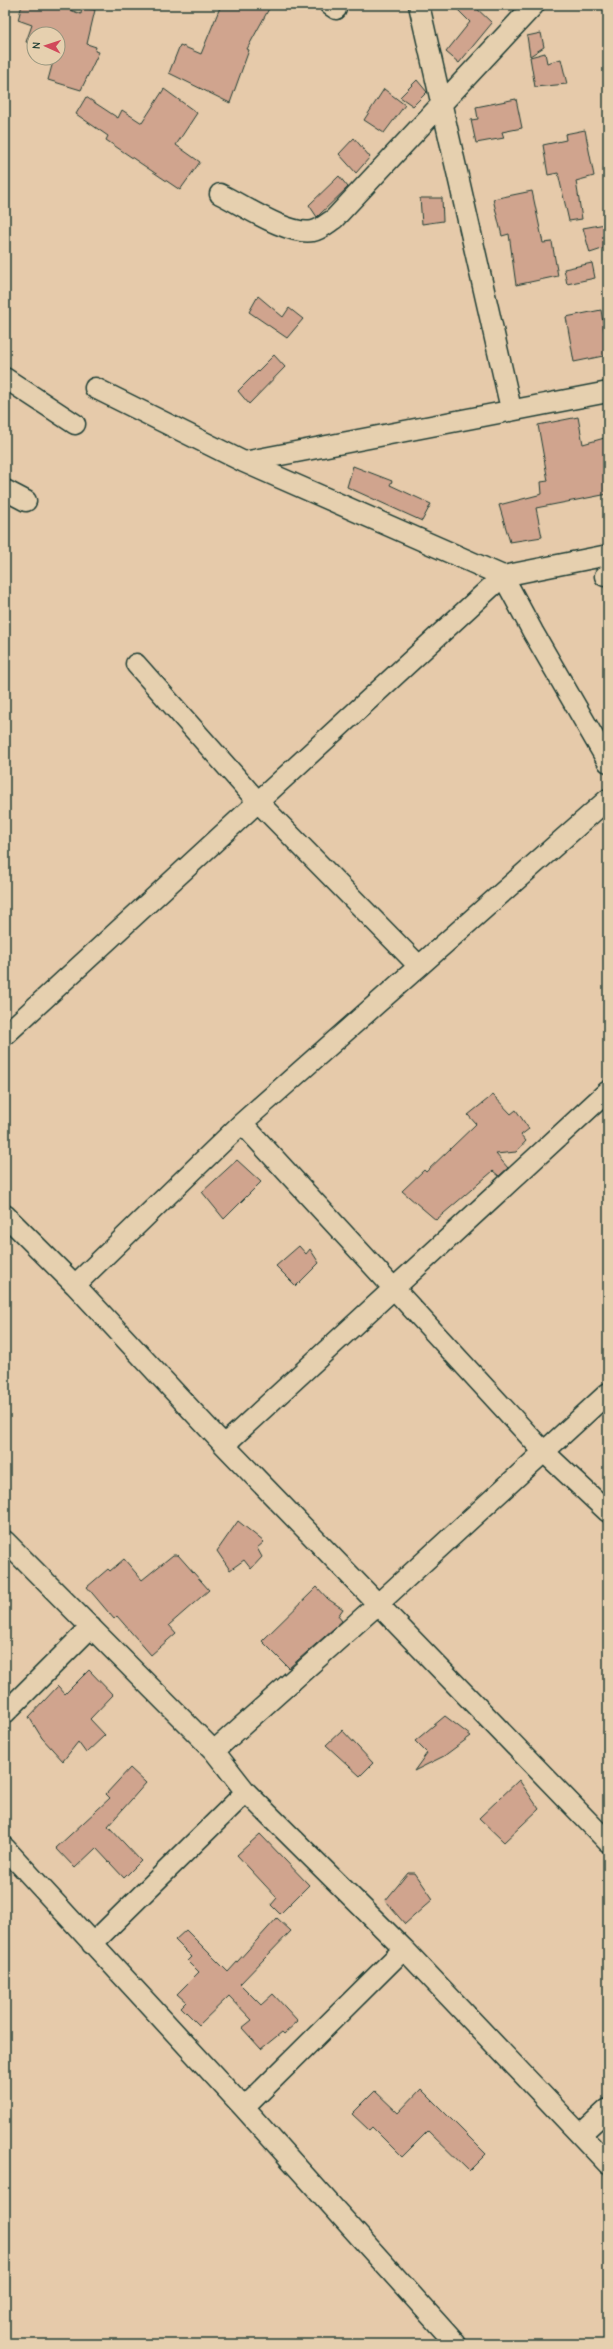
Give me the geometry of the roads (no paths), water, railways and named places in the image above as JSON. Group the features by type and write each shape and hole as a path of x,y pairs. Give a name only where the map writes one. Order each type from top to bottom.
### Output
{"street":[{"path":"419,5 511,409"},
{"path":"220,194 266,219 284,226 314,231 334,218 534,5"},
{"path":"5,378 75,424"},
{"path":"95,388 244,462 503,576 533,632 603,743 608,762"},
{"path":"244,462 511,409 608,392"},
{"path":"5,490 26,501"},
{"path":"5,1035 503,576 608,555"},
{"path":"136,664 258,802 418,966"},
{"path":"75,1285 242,1123 608,799"},
{"path":"224,1445 608,1090"},
{"path":"242,1123 543,1451 608,1512"},
{"path":"5,1215 75,1285 224,1445 608,1842"},
{"path":"214,1750 378,1604 543,1451 608,1393"},
{"path":"5,1541 214,1750 246,1792 404,1949 608,2164"},
{"path":"5,1713 90,1627"},
{"path":"92,1944 246,1792"},
{"path":"5,1848 244,2108 456,2344"},
{"path":"244,2108 404,1949"},
{"path":"581,2134 608,2109"}]}
